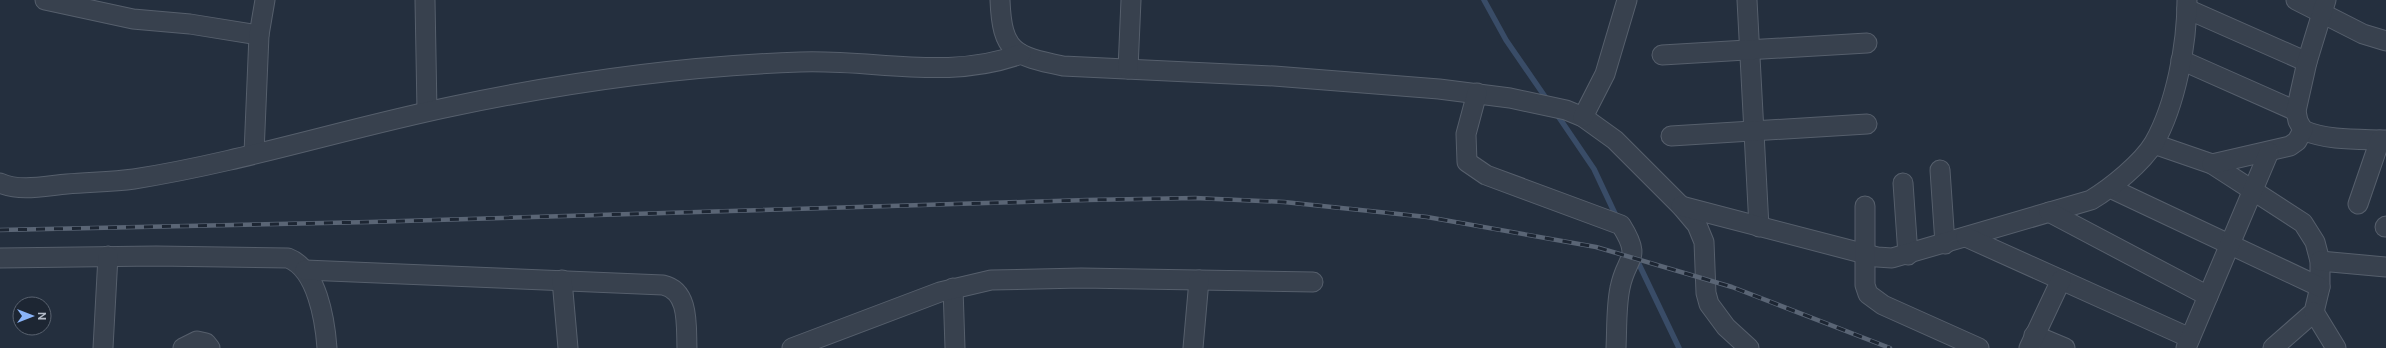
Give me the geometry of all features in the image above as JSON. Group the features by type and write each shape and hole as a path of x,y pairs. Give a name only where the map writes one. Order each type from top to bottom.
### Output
{"street":[{"path":"45,0 133,19 190,24 259,35"},
{"path":"254,153 259,35 265,0"},
{"path":"425,0 427,111"},
{"path":"1000,0 1001,26 1007,43 1021,54 1039,61 1063,66 1274,76 1477,94 1537,104 1575,113 1615,140 1681,206 1696,225 1704,242 1706,293 1709,304 1723,323 1749,348"},
{"path":"1128,69 1131,0"},
{"path":"1575,113 1605,74 1627,0"},
{"path":"1747,0 1759,226"},
{"path":"2296,0 2324,7 2386,41"},
{"path":"1681,206 1865,254 1892,258 1908,255 2091,200 2110,188 2154,144 2167,111 2181,60 2187,4 2307,62"},
{"path":"2324,7 2307,62 2296,111 2298,121 2303,130 2314,135 2383,140 2358,204"},
{"path":"1662,55 1867,43"},
{"path":"0,183 11,187 20,188 132,179 254,153 427,111 559,86 656,73 801,62 959,69 1004,61 1021,54"},
{"path":"2181,60 2296,111"},
{"path":"1477,94 1466,134 1467,162 1486,175 1621,225 1631,241 1632,254 1620,288 1616,348"},
{"path":"1671,136 1867,124"},
{"path":"2212,164 2290,146 2297,141 2303,130"},
{"path":"2154,144 2212,164 2303,223 2315,242 2320,262 2320,287 2314,312 2273,348"},
{"path":"1966,237 2061,280 2188,343 2269,152"},
{"path":"1940,170 1946,244"},
{"path":"1903,183 1908,255"},
{"path":"2110,188 2230,243 2320,287"},
{"path":"1865,206 1865,285 1868,294 1873,299 1979,348"},
{"path":"2049,212 2208,296"},
{"path":"0,258 108,256 270,257 296,262 305,270 319,305 327,348"},
{"path":"103,348 108,256"},
{"path":"2320,262 2386,267"},
{"path":"305,270 654,284 675,290 684,305 687,348"},
{"path":"792,348 832,340 911,302 953,288 991,280 1021,278 1313,282"},
{"path":"562,280 568,348"},
{"path":"1193,348 1199,280"},
{"path":"2061,280 2032,341 2065,348"},
{"path":"953,288 955,348"},
{"path":"2314,312 2336,348"},
{"path":"183,348 197,341 206,343 210,348"}],"waterway":[{"path":"1484,0 1506,40 1548,101"},
{"path":"1556,113 1594,169 1617,218"},
{"path":"1636,258 1679,348"}],"railway":[{"path":"0,230 370,222 1087,200 1195,198 1284,202 1427,217 1596,247 1732,287 1890,348"}]}
